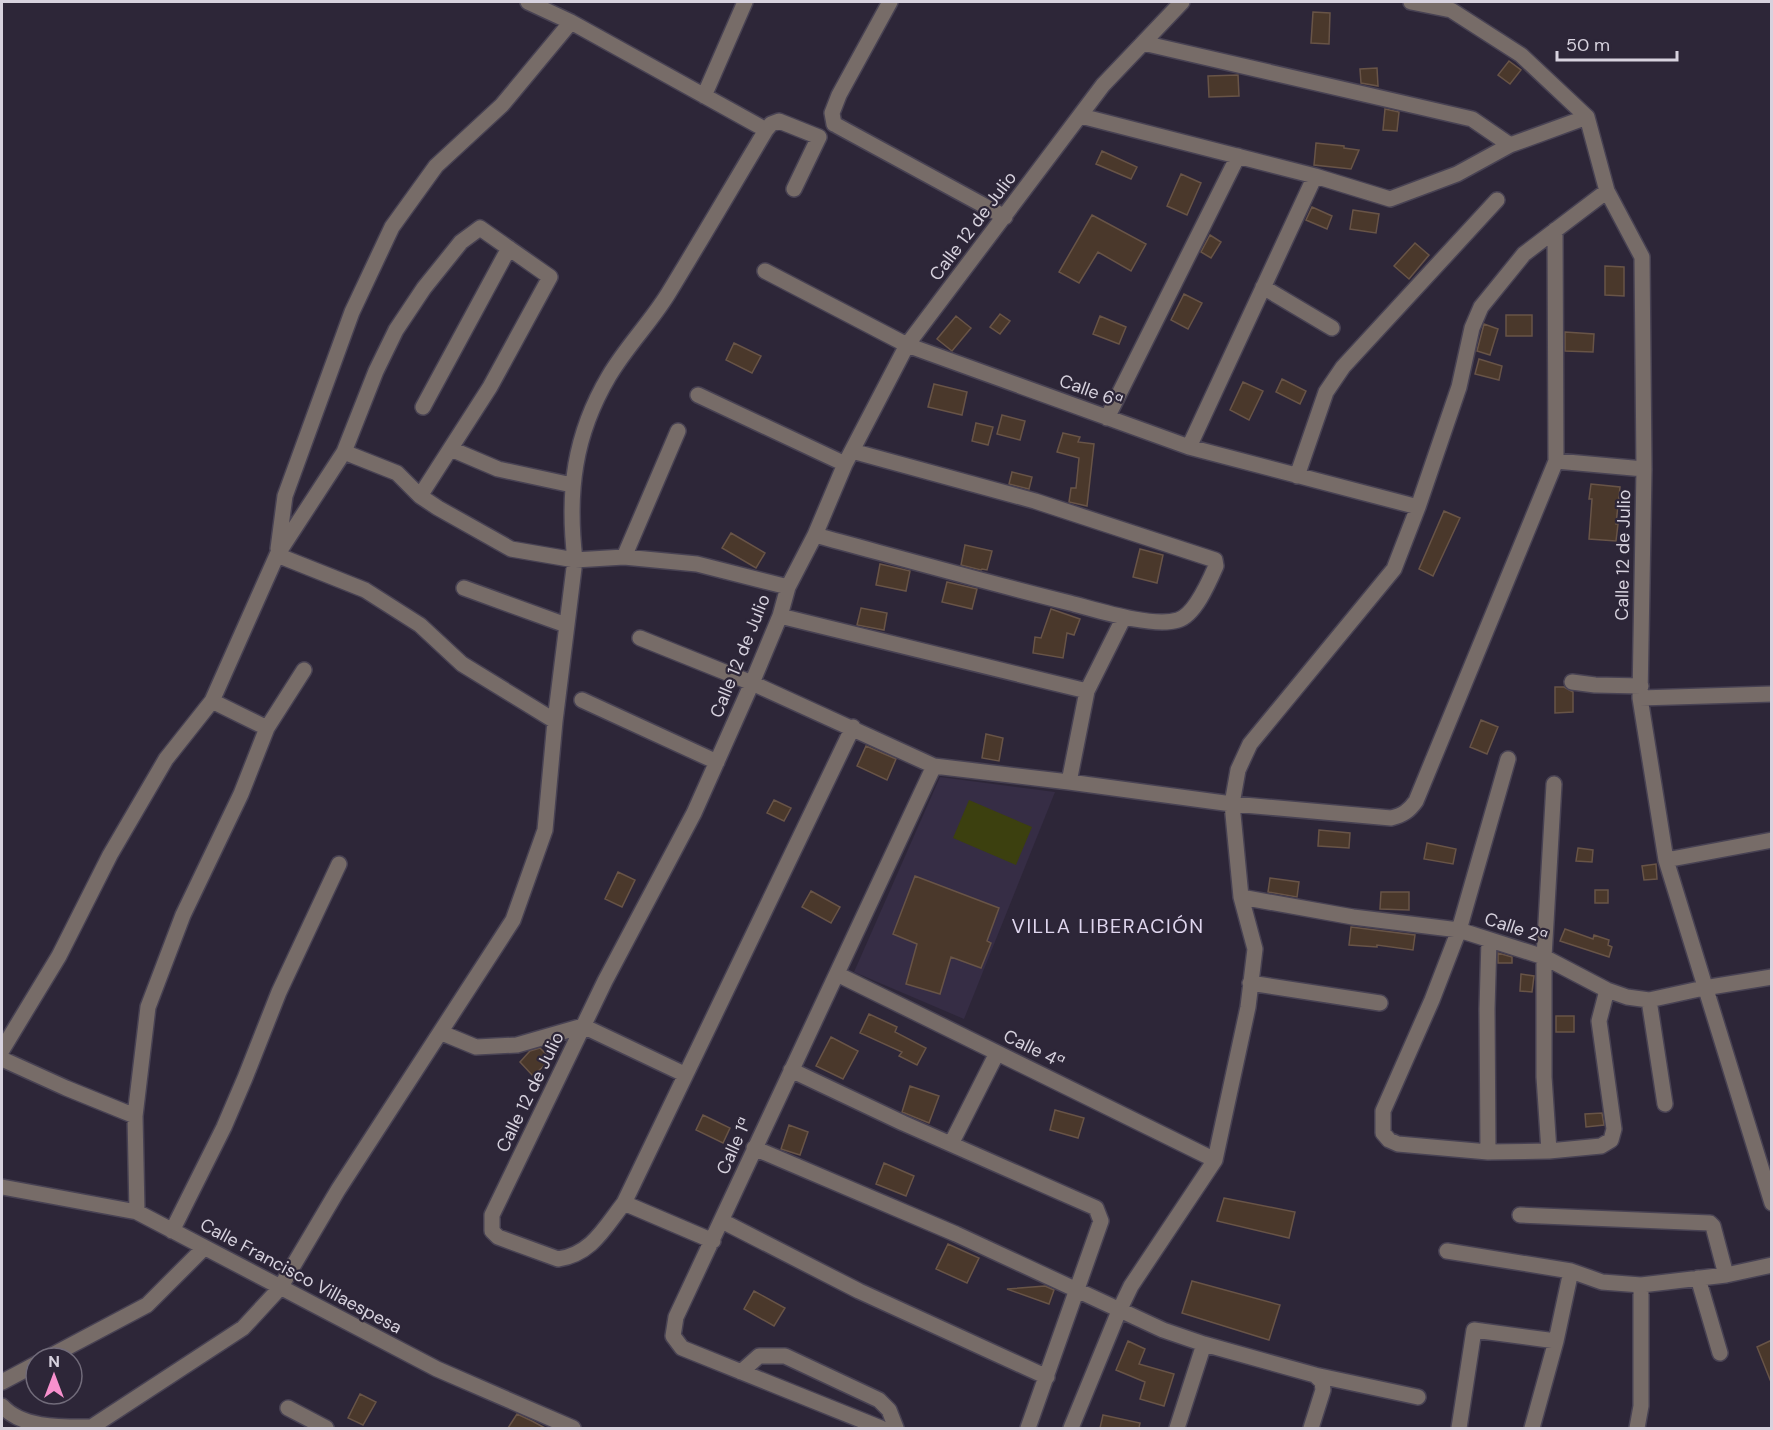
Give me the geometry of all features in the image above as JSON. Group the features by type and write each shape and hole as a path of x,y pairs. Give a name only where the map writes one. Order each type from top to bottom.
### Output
{"street":[{"path":"528,2 571,22 766,130"},
{"path":"704,96 745,2"},
{"path":"834,124 832,113 839,95 890,2"},
{"name":"Calle 12 de Julio","path":"624,1203 591,1245 568,1257 558,1259 498,1237 492,1231 492,1215 583,1026 694,813 780,616 788,587 815,534 849,457 907,345 1103,85 1182,2"},
{"path":"1080,116 1315,176 1390,199 1398,198 1457,174 1510,145 1587,117 1521,55 1451,10 1411,2"},
{"path":"278,555 285,496 352,312 392,227 436,166 502,105 571,22"},
{"path":"1143,43 1472,118 1510,145"},
{"name":"Calle 12 de Julio","path":"1587,117 1607,191 1642,257 1644,469 1641,692 1666,860 1772,1203"},
{"path":"2,1406 10,1415 26,1421 62,1427 91,1428 243,1328 280,1288 394,1101 441,1033 513,920 546,830 555,721 575,560 572,539 572,485 575,459 590,415 609,375 666,297 766,130 771,124 778,122 819,137"},
{"path":"794,189 819,137 834,124"},
{"path":"834,124 1005,217"},
{"path":"1107,417 1238,156"},
{"path":"1189,447 1315,176"},
{"path":"1071,1428 1131,1286 1215,1160 1248,1007 1255,949 1241,897 1232,804 1239,770 1250,744 1394,569 1459,387 1472,328 1481,307 1524,254 1607,191"},
{"path":"1297,476 1326,392 1343,367 1497,200"},
{"path":"2,1050 59,956 110,855 166,759 212,701 278,555 344,452 376,371 396,330 424,288 461,242 480,228 550,277 490,387 420,496"},
{"path":"640,638 752,683 853,727 934,766 1232,804 1391,818 1409,811 1416,801 1556,461 1555,230"},
{"path":"423,407 509,248"},
{"name":"Calle 6ª","path":"765,271 907,345 1189,447 1418,507"},
{"path":"1263,287 1332,328"},
{"path":"698,395 849,457 1035,501 1215,560 1216,566 1199,599 1180,620 1167,622 1124,617 979,581 815,534"},
{"path":"624,557 678,430"},
{"path":"451,449 498,469 572,485"},
{"path":"344,452 397,474 420,496 512,549 575,560 624,557 697,564 788,587"},
{"path":"1556,461 1644,469"},
{"path":"278,555 365,590 420,625 462,664 555,721"},
{"path":"464,588 566,625"},
{"path":"780,616 1087,691"},
{"path":"1069,782 1087,691 1124,617"},
{"path":"137,1212 135,1116 148,1007 183,915 241,794 267,728 304,670"},
{"path":"1572,682 1641,692 1772,694"},
{"path":"582,700 717,762"},
{"path":"212,701 267,728"},
{"path":"713,1241 624,1203 684,1074 853,727"},
{"path":"1508,759 1459,930 1432,1000 1383,1112 1383,1133 1389,1140 1398,1144 1488,1152 1549,1151 1601,1146 1611,1140 1613,1135 1599,1021 1607,990"},
{"name":"Calle 1ª","path":"880,1428 682,1348 673,1336 676,1317 934,766"},
{"path":"1549,1151 1544,1077 1544,957 1554,784"},
{"path":"1666,860 1772,840"},
{"path":"172,1231 224,1127 246,1078 279,992 339,864"},
{"name":"Calle 2ª","path":"1241,897 1353,917 1459,930 1544,957 1607,990 1627,997 1649,1000 1772,977"},
{"path":"1488,1152 1489,940"},
{"name":"Calle 4ª","path":"837,975 1215,1160"},
{"path":"1250,983 1380,1003"},
{"path":"1649,1000 1665,1104"},
{"path":"441,1033 476,1047 517,1045 583,1026 684,1074"},
{"path":"951,1144 997,1053"},
{"path":"2,1059 135,1116"},
{"path":"791,1070 1096,1208 1101,1221 1028,1428"},
{"path":"754,1148 956,1234 1077,1289 1119,1311 1204,1344 1315,1375 1418,1397"},
{"name":"Calle Francisco Villaespesa","path":"2,1186 137,1212 437,1369 573,1428"},
{"path":"1520,1215 1710,1223 1713,1226 1726,1275"},
{"path":"722,1221 859,1291 1047,1377"},
{"path":"70,1346 147,1305 204,1248"},
{"path":"1447,1251 1571,1271 1602,1281 1641,1286 1726,1275 1772,1265"},
{"path":"1532,1428 1556,1341 1571,1271"},
{"path":"1698,1278 1720,1353"},
{"path":"1637,1428 1641,1407 1641,1286"},
{"path":"1459,1428 1474,1330 1556,1341"},
{"path":"1177,1428 1204,1344"},
{"path":"741,1372 759,1356 785,1356 879,1400 889,1410 896,1428"},
{"path":"2,1382 24,1370"},
{"path":"1311,1428 1323,1390 1322,1382 1315,1375"},
{"path":"288,1408 326,1428"}],"shaded area":[{"path":"940,777 1055,792 964,1019 854,972"}],"green space":[{"path":"969,800 1032,827 1016,865 953,838"}],"building":[{"path":"1313,12 1330,13 1329,44 1311,43"},
{"path":"1509,61 1521,70 1510,84 1498,75"},
{"path":"1377,68 1378,86 1361,83 1360,69"},
{"path":"1238,75 1239,96 1209,97 1208,76"},
{"path":"1385,109 1399,112 1397,131 1383,130"},
{"path":"1316,143 1359,150 1351,169 1314,165"},
{"path":"1102,151 1137,167 1131,179 1096,164"},
{"path":"1181,174 1201,183 1187,215 1167,206"},
{"path":"1312,207 1332,216 1327,229 1306,220"},
{"path":"1353,210 1379,214 1376,233 1350,229"},
{"path":"1092,215 1146,244 1131,271 1098,252 1079,283 1059,272"},
{"path":"1210,235 1221,242 1211,258 1201,252"},
{"path":"1415,243 1429,255 1409,279 1394,266"},
{"path":"1605,266 1624,267 1624,296 1605,295"},
{"path":"1184,294 1202,303 1188,329 1171,320"},
{"path":"1000,314 1010,321 1000,334 990,327"},
{"path":"1506,315 1532,315 1532,336 1506,336"},
{"path":"956,316 971,328 952,351 937,339"},
{"path":"1100,316 1126,327 1119,344 1093,334"},
{"path":"1484,324 1498,329 1490,355 1477,351"},
{"path":"1565,332 1594,334 1593,352 1565,351"},
{"path":"734,343 761,356 752,373 726,360"},
{"path":"1479,359 1502,366 1499,380 1475,374"},
{"path":"1282,379 1306,391 1300,404 1276,392"},
{"path":"1243,382 1263,391 1249,420 1230,410"},
{"path":"934,384 967,392 962,415 928,407"},
{"path":"1002,415 1025,421 1020,440 997,434"},
{"path":"976,423 993,427 988,445 972,441"},
{"path":"1063,433 1080,437 1078,442 1094,444 1087,506 1069,502 1071,488 1076,488 1079,458 1057,452"},
{"path":"1012,472 1032,477 1029,489 1009,484"},
{"path":"1591,484 1620,487 1616,541 1589,539"},
{"path":"1444,511 1460,518 1433,576 1419,569"},
{"path":"731,533 765,553 756,568 722,548"},
{"path":"965,545 992,551 987,570 961,565"},
{"path":"1140,549 1163,555 1157,583 1133,577"},
{"path":"880,564 910,571 906,591 876,585"},
{"path":"947,582 977,589 972,609 942,602"},
{"path":"861,608 887,613 884,630 857,625"},
{"path":"1051,609 1080,619 1074,635 1067,633 1063,658 1033,653 1035,637 1041,638"},
{"path":"1555,687 1564,687 1573,692 1573,712 1555,713"},
{"path":"1481,720 1498,727 1487,754 1470,747"},
{"path":"986,734 1003,738 999,761 982,758"},
{"path":"866,746 896,759 887,780 857,766"},
{"path":"774,800 791,808 784,821 767,813"},
{"path":"1319,830 1350,833 1349,848 1318,846"},
{"path":"1427,843 1456,849 1453,864 1424,859"},
{"path":"1578,848 1593,850 1592,862 1576,861"},
{"path":"1656,864 1657,879 1644,880 1642,866"},
{"path":"618,872 635,880 622,907 605,899"},
{"path":"915,876 999,908 987,941 991,943 981,968 951,957 940,994 906,984 917,944 893,934"},
{"path":"1270,878 1299,882 1297,897 1268,892"},
{"path":"1595,890 1608,890 1608,903 1595,903"},
{"path":"811,891 840,907 831,923 802,907"},
{"path":"1381,892 1409,892 1409,910 1380,909"},
{"path":"1351,927 1415,935 1413,950 1377,945 1377,947 1349,945"},
{"path":"1565,929 1593,939 1594,935 1609,940 1608,945 1612,947 1609,957 1560,941"},
{"path":"1498,953 1512,957 1512,963 1498,963"},
{"path":"1521,974 1534,976 1532,992 1520,991"},
{"path":"869,1014 897,1027 895,1032 926,1048 917,1065 899,1056 902,1052 860,1033"},
{"path":"1556,1016 1574,1016 1574,1032 1556,1032"},
{"path":"831,1037 858,1051 843,1079 816,1066"},
{"path":"540,1048 551,1059 533,1076 520,1062 530,1051"},
{"path":"910,1086 939,1096 929,1123 902,1112"},
{"path":"1055,1110 1084,1118 1078,1138 1050,1130"},
{"path":"1602,1113 1604,1125 1586,1127 1585,1114"},
{"path":"703,1115 730,1128 723,1143 696,1130"},
{"path":"789,1125 808,1132 800,1155 781,1149"},
{"path":"884,1163 914,1176 906,1196 876,1184"},
{"path":"1224,1198 1295,1212 1289,1238 1217,1221"},
{"path":"948,1244 979,1258 967,1283 936,1269"},
{"path":"1192,1281 1280,1305 1269,1340 1182,1313"},
{"path":"1045,1286 1054,1290 1049,1304 1007,1289"},
{"path":"754,1291 785,1308 774,1326 744,1309"},
{"path":"1772,1340 1772,1382 1771,1382 1757,1347"},
{"path":"1128,1341 1145,1349 1139,1364 1174,1374 1164,1406 1140,1399 1145,1382 1116,1370"},
{"path":"360,1394 376,1402 363,1425 348,1418"},
{"path":"517,1414 532,1421 545,1428 508,1428"},
{"path":"1103,1415 1140,1423 1139,1428 1100,1428"}],"district":[{"name":"VILLA LIBERACIÓN","path":"1108,926"}]}
